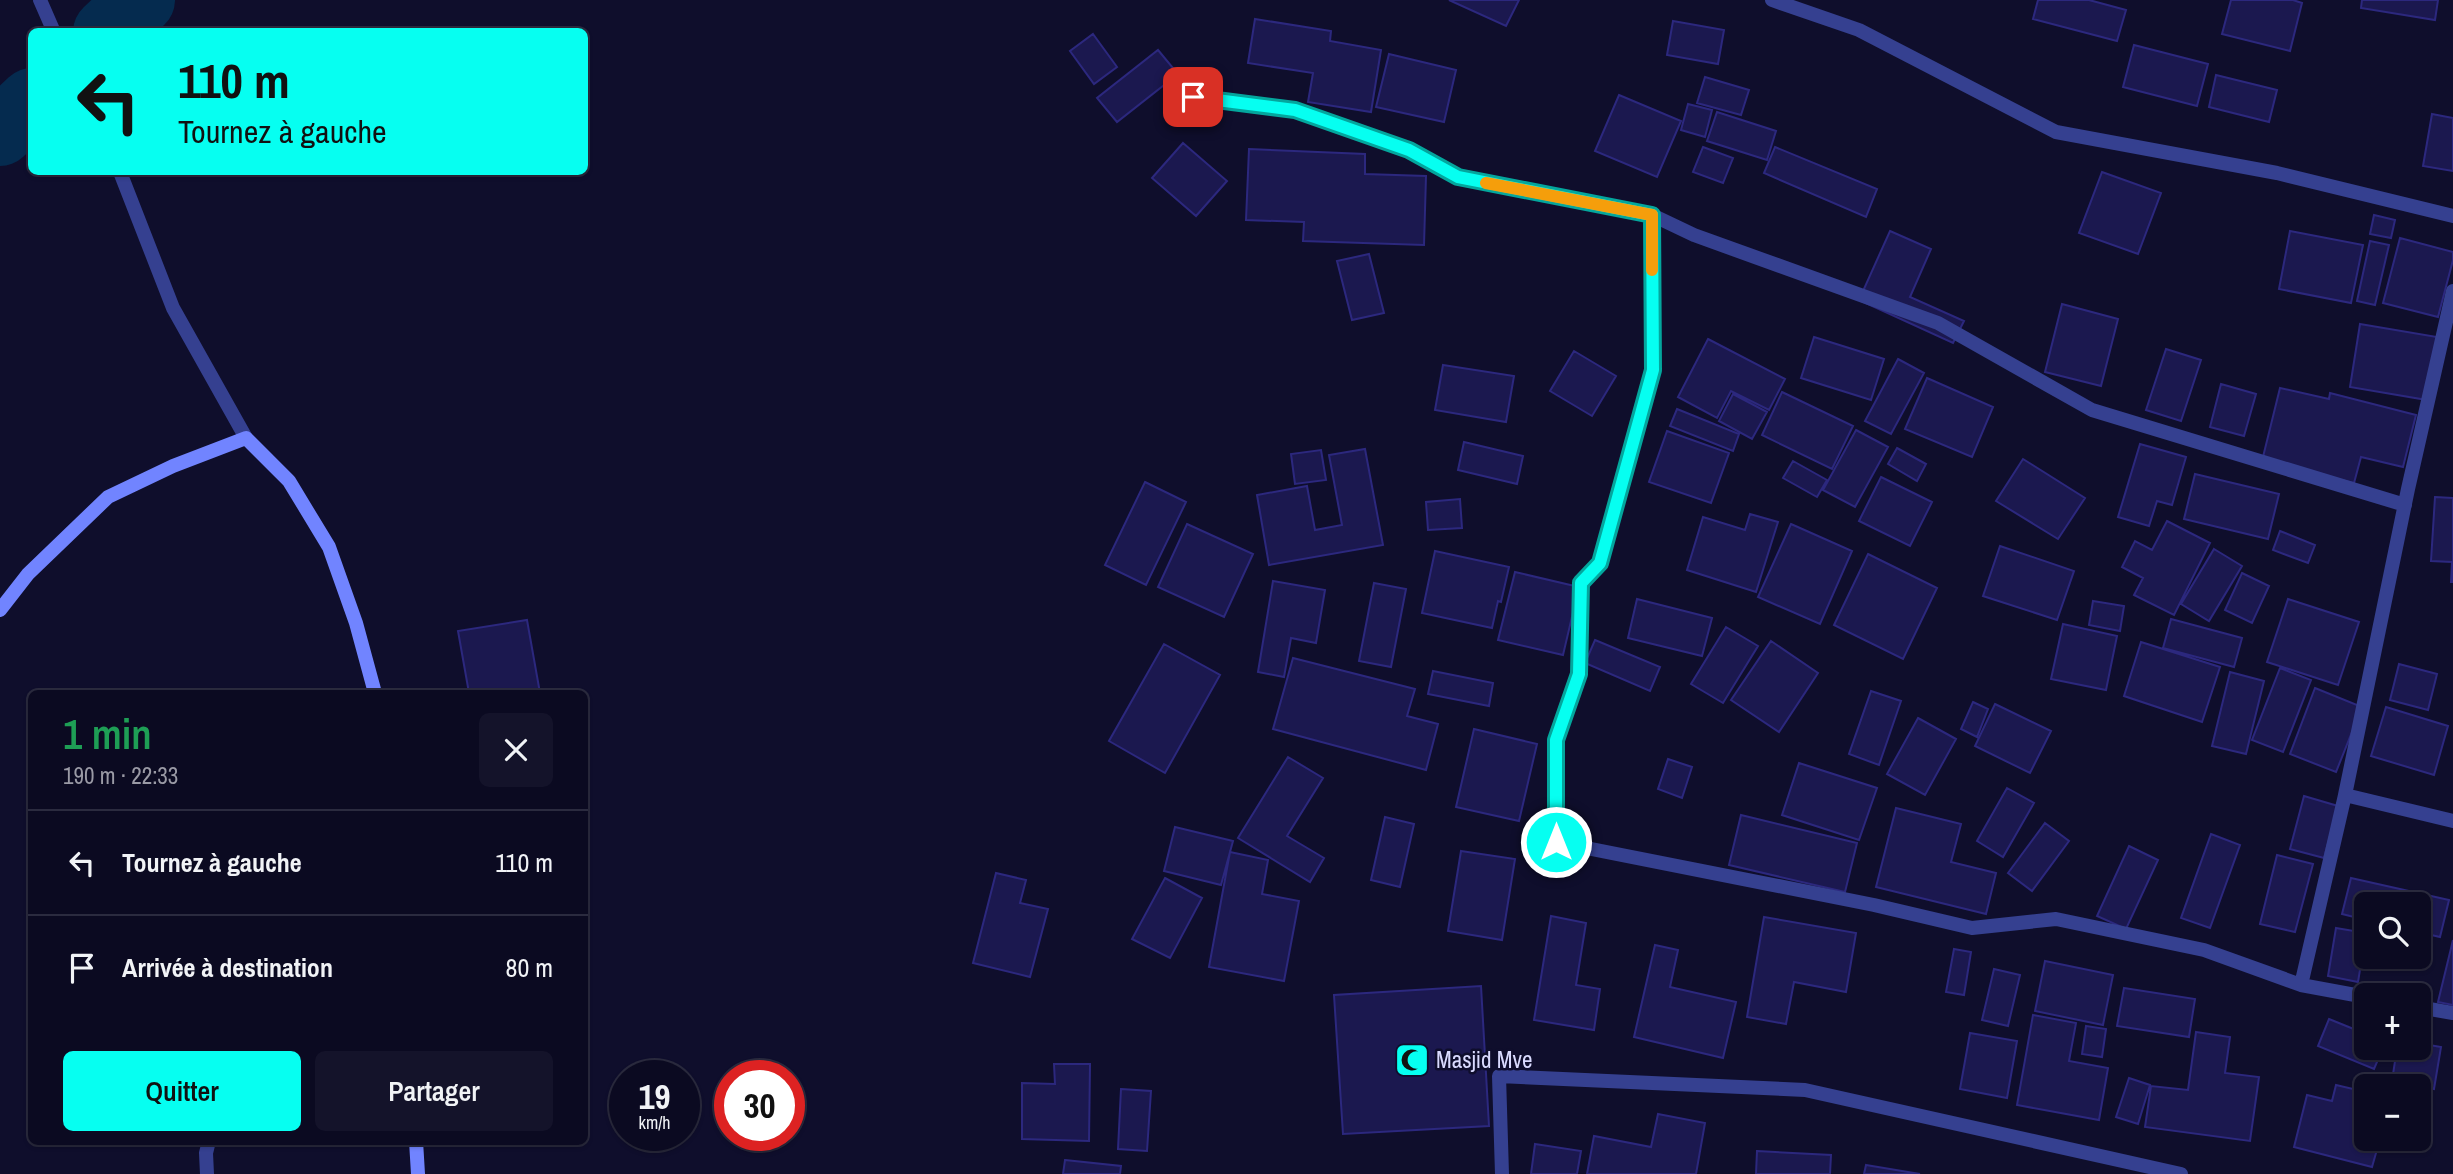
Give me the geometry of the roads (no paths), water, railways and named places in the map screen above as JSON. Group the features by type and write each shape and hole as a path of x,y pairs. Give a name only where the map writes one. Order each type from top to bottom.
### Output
{"main road":[{"path":"0,610 28,574 108,497 173,466 246,438 289,481 328,547 356,623 374,690"},
{"path":"416,1145 418,1174"}],"street":[{"path":"40,0 52,28"},
{"path":"1772,0 1859,30 2056,132 2277,173 2453,216"},
{"path":"1193,97 1295,110 1409,150 1458,177 1652,215 1694,234 1938,323 2092,410 2405,505"},
{"path":"121,175 173,308 246,438"},
{"path":"1652,215 1653,370 1600,563 1581,583 1579,674 1556,740 1556,842 1847,900 1972,928 2056,919 2204,950 2301,985 2354,995"},
{"path":"2301,985 2345,795 2453,291"},
{"path":"2345,795 2453,821"},
{"path":"2431,1009 2453,1013"},
{"path":"1502,1174 1499,1076 1805,1090 2180,1174"},
{"path":"207,1174 208,1145"}],"waterway":[{"path":"111,28 141,0"},
{"path":"0,132 28,106"}],"place":[{"name":"Masjid Mve","path":"1412,1060"}]}
